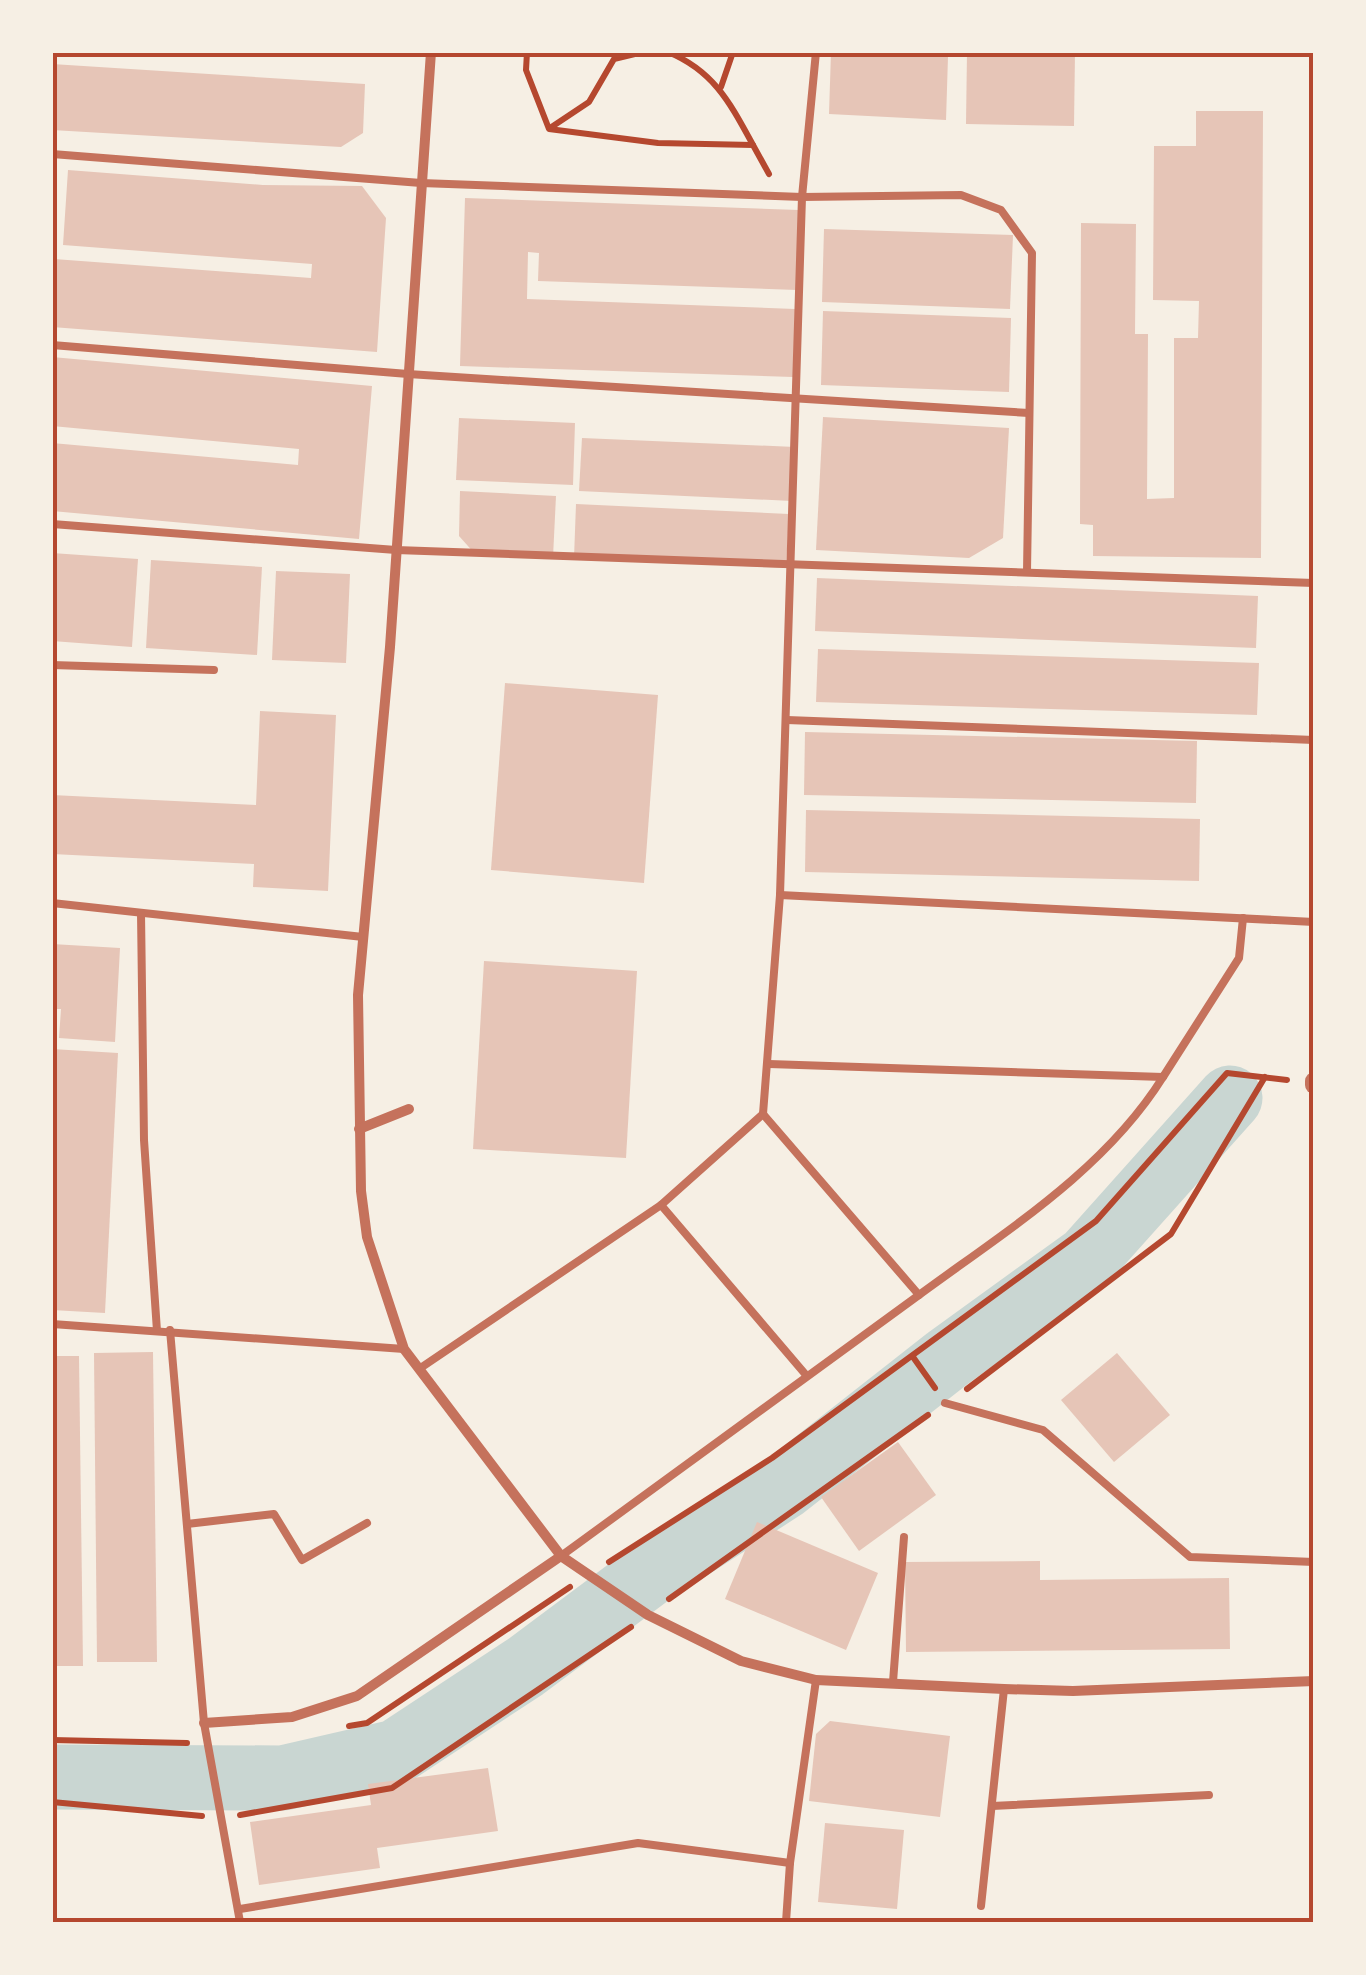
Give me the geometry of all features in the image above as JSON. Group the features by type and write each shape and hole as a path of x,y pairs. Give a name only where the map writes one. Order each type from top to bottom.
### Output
{"street":[{"path":"431,52 396,550 358,995 360,1192 368,1237 404,1349 560,1556 643,1612 741,1660 816,1680 1004,1689 1073,1691 1314,1681"},
{"path":"360,1129 408,1108"},
{"path":"204,1723 292,1717 356,1696 560,1556"}],"lane":[{"path":"419,1369 661,1205 763,1114 780,896 802,197 816,52"},
{"path":"52,154 421,183 802,197 961,195 1001,210 1032,253 1027,572"},
{"path":"52,345 408,374 1030,412"},
{"path":"52,524 396,550 1314,583"},
{"path":"52,665 214,670"},
{"path":"787,720 1314,740"},
{"path":"780,896 1314,922"},
{"path":"52,904 363,937"},
{"path":"141,913 144,1140 157,1331"},
{"path":"560,1556 1068,1186 1151,1097 1238,958 1243,918"},
{"path":"769,1064 1164,1077"},
{"path":"763,1114 919,1294"},
{"path":"661,1205 806,1376"},
{"path":"52,1324 404,1349"},
{"path":"170,1330 204,1723 240,1922"},
{"path":"946,1402 1043,1430 1190,1557 1314,1562"},
{"path":"187,1524 274,1514 302,1560 367,1523"},
{"path":"893,1682 904,1537"},
{"path":"786,1922 790,1864 816,1680"},
{"path":"981,1906 1004,1689"},
{"path":"992,1806 1209,1795"},
{"path":"240,1909 638,1843 790,1864"}],"path":[{"path":"527,52 526,70 548,129"},
{"path":"548,129 589,102 614,59 643,52"},
{"path":"668,52 695,63 722,87 780,196"},
{"path":"722,87 733,52"},
{"path":"548,129 658,144 754,146"},
{"path":"52,1802 221,1814 392,1788 562,1677 643,1612 946,1402 1171,1234 1265,1077"},
{"path":"913,1357 946,1402"}],"building":[{"path":"831,52 948,56 946,120 829,114"},
{"path":"967,52 1075,52 1074,126 966,124"},
{"path":"52,64 365,84 363,133 341,147 52,130"},
{"path":"1196,111 1263,111 1261,558 1093,556 1093,525 1080,524 1081,223 1136,224 1135,334 1148,334 1147,499 1174,498 1174,338 1198,338 1199,301 1153,300 1154,146 1196,146"},
{"path":"68,170 263,185 362,186 386,218 377,352 52,327 54,259 311,278 312,264 63,245"},
{"path":"465,198 799,210 797,290 538,281 539,253 528,252 527,299 795,309 793,377 460,366"},
{"path":"824,229 1013,235 1010,309 822,302"},
{"path":"823,311 1011,318 1009,392 821,385"},
{"path":"52,357 372,386 359,539 52,511 52,443 298,465 299,449 52,426"},
{"path":"823,417 1009,428 1003,538 969,558 816,550"},
{"path":"459,418 575,423 573,485 456,480"},
{"path":"582,438 795,447 792,501 579,491"},
{"path":"460,491 556,496 553,557 476,555 459,536"},
{"path":"576,504 789,514 786,568 574,558"},
{"path":"52,553 138,559 132,647 52,641"},
{"path":"151,560 262,567 257,655 146,648"},
{"path":"276,571 350,574 346,663 272,660"},
{"path":"817,578 1258,596 1256,648 815,631"},
{"path":"818,649 1259,663 1257,715 816,702"},
{"path":"505,683 658,695 644,883 491,870"},
{"path":"260,711 336,715 328,891 253,887 254,864 52,854 52,795 256,805"},
{"path":"805,732 1197,741 1196,803 804,795"},
{"path":"806,810 1200,819 1199,881 805,872"},
{"path":"52,944 120,948 115,1042 59,1038 61,1009 52,1009"},
{"path":"484,961 637,971 626,1158 473,1149"},
{"path":"52,1049 118,1053 105,1313 52,1310"},
{"path":"153,1352 157,1662 97,1662 94,1353"},
{"path":"1117,1353 1170,1415 1114,1462 1061,1400"},
{"path":"52,1356 79,1356 83,1666 52,1666"},
{"path":"898,1442 936,1495 859,1551 821,1497"},
{"path":"757,1522 878,1573 846,1650 725,1599"},
{"path":"1040,1561 1040,1580 1229,1578 1230,1649 906,1652 905,1562"},
{"path":"830,1721 950,1736 940,1817 809,1801 816,1734"},
{"path":"488,1768 498,1831 377,1848 380,1868 259,1885 250,1822 371,1805 368,1784"},
{"path":"825,1823 904,1830 897,1909 818,1902"}],"waterway":[{"path":"52,1777 283,1778 396,1752 525,1667 651,1573 784,1487 947,1359 1088,1257 1230,1098"}]}
